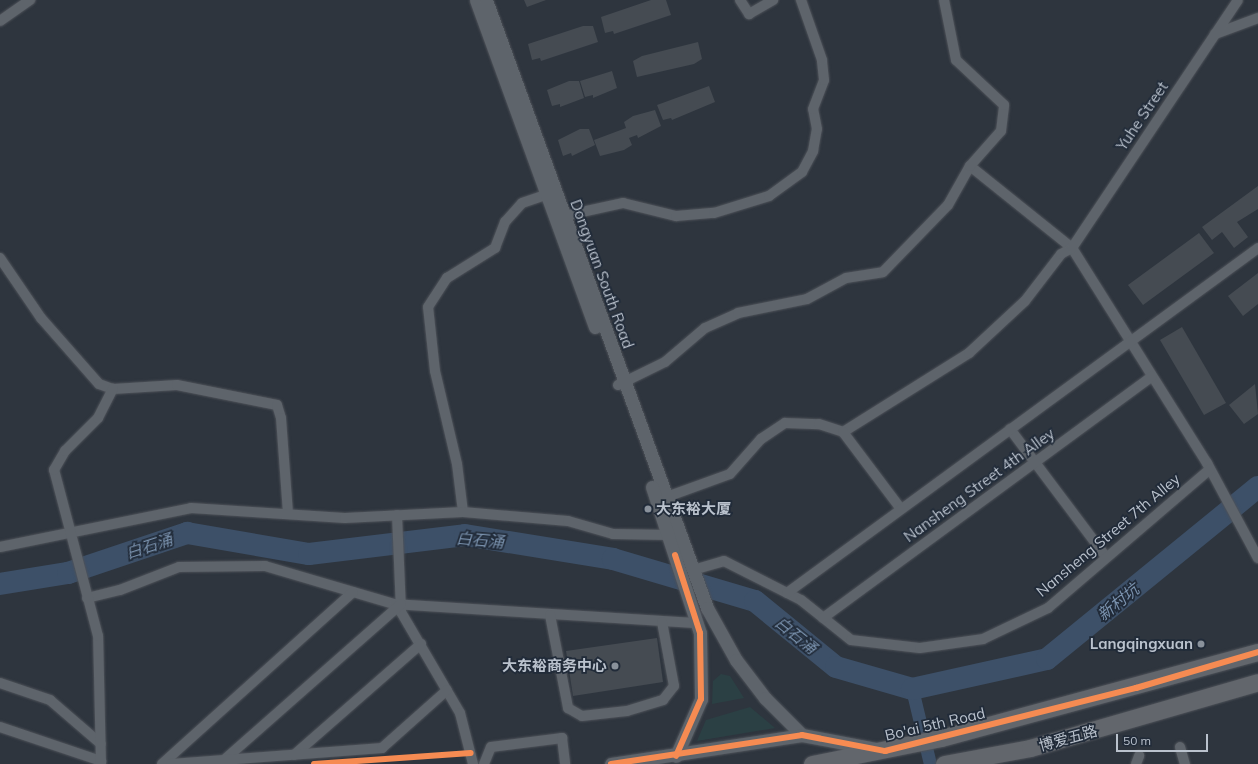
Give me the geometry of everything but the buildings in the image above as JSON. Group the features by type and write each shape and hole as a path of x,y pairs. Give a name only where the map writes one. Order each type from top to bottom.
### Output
{"highway":[{"name":"Bo'ai 5th Road","path":"812,764 910,746 1258,652"},
{"name":"博爱五路","path":"944,764 963,762 1030,748 1258,682"}],"street":[{"path":"0,21 30,0"},
{"name":"Dongyuan South Road","path":"476,0 545,195 559,217"},
{"name":"Dongyuan South Road","path":"486,0 559,217 621,383 662,499 691,564 710,614 736,660 802,735"},
{"path":"740,0 749,14 773,0"},
{"path":"559,217 623,203 676,216 714,213 769,196 802,172 813,151 817,129 813,109 824,80 822,60 801,0"},
{"path":"621,383 665,362 705,328 738,313 807,299 846,278 883,272 948,205 970,166 1001,130 1004,105 956,60 944,0"},
{"name":"Yuhe Street","path":"843,432 969,353 1025,301 1061,254 1072,248 1238,0"},
{"path":"1215,34 1258,18"},
{"path":"970,166 1072,248 1210,469 1258,558"},
{"path":"463,512 457,464 435,371 428,307 447,278 495,248 505,222 522,203 545,195"},
{"path":"786,593 1130,340 1258,248"},
{"path":"0,258 41,318 99,384 113,389 177,385 277,405 281,418 288,514"},
{"name":"Nansheng Street 4th Alley","path":"823,618 1152,376"},
{"path":"0,727 101,762 98,636 54,470 65,451 98,418 113,389"},
{"path":"662,499 730,474 761,439 785,423 819,424 843,432 902,509"},
{"path":"1010,429 1106,557"},
{"name":"Nansheng Street 7th Alley","path":"691,564 724,561 786,593 823,618 851,640 920,648 984,639 1048,608 1210,469"},
{"name":"Dongyuan South Road","path":"662,499 669,535 695,618"},
{"path":"0,547 70,534 191,508 345,518 463,512 568,521 613,534 669,535"},
{"path":"397,515 401,612 460,713 473,764"},
{"path":"86,594 120,590 179,567 199,566 226,569 265,566 353,592 401,604 662,622 695,618 701,699 676,756 657,764"},
{"path":"162,764 353,592"},
{"path":"224,760 401,604"},
{"path":"550,615 568,708 582,716 626,711 663,700 674,686 662,622"},
{"path":"294,755 420,644"},
{"path":"0,683 50,700 100,744"},
{"path":"172,764 382,748 447,690"},
{"name":"Bo'ai 5th Road","path":"611,764 676,756 802,735 885,751"},
{"path":"484,764 491,747 562,738 565,764"},
{"path":"1180,747 1185,764"}],"green space":[{"path":"721,674 730,676 744,698 712,704 713,681"},
{"path":"750,707 775,728 697,741 706,720"}],"waterway":[{"name":"白石涌","path":"0,584 68,573 187,533 309,554 465,535 613,559 755,601 836,667 912,689 1047,659 1258,487"},
{"path":"912,689 930,764"}],"cycle path":[{"path":"675,555 700,633 701,699 676,756"},
{"path":"611,764 802,735 885,751 1136,688 1258,652"},
{"path":"314,764 471,753"}],"place":[{"name":"大东裕大厦","path":"648,509"},
{"name":"Langqingxuan","path":"1201,644"},
{"name":"大东裕商务中心","path":"615,666"}],"water label":[{"name":"新村坑","path":"1118,602"}]}
